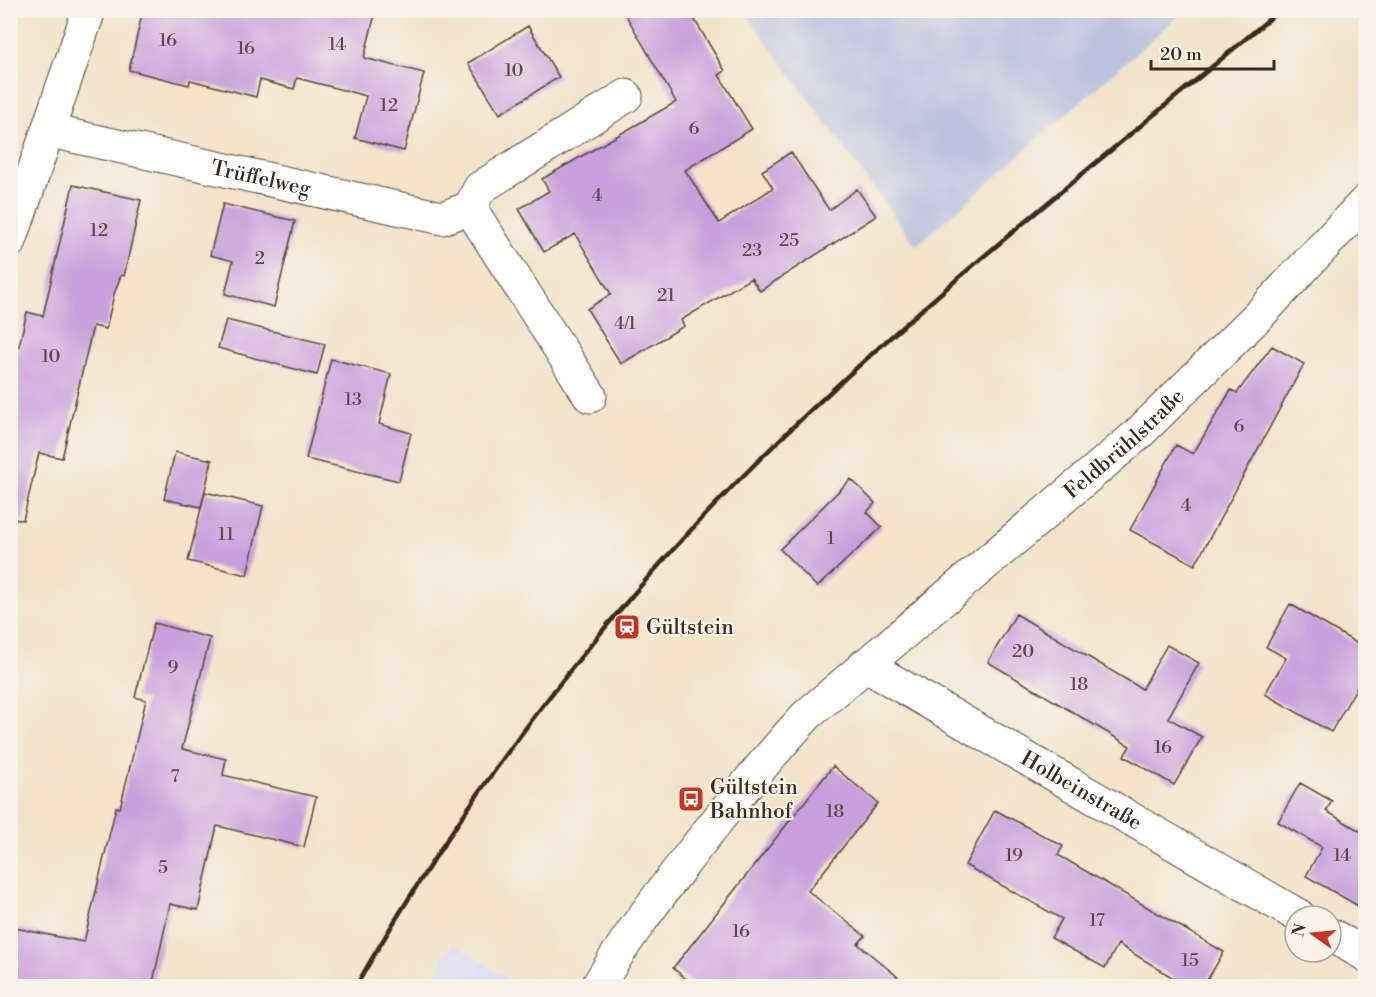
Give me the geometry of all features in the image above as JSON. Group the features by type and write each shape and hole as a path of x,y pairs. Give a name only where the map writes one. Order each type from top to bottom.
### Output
{"street":[{"path":"10,241 50,131 88,10"},
{"path":"590,396 470,208 480,188 626,96"},
{"name":"Trüffelweg","path":"50,131 442,218 470,208"},
{"name":"Feldbrühlstraße","path":"598,987 637,925 761,765 807,715 1137,435 1261,313 1365,201"},
{"name":"Holbeinstraße","path":"864,665 1283,907"},
{"path":"1343,942 1365,955"}],"shaded area":[{"path":"744,11 1184,11 916,246"},
{"path":"453,943 518,986 429,986"}],"building":[{"path":"143,10 376,10 364,58 424,73 404,151 355,138 366,96 297,78 294,89 260,80 256,97 190,80 189,85 129,70"},
{"path":"623,10 689,10 725,71 719,75 752,129 685,170 719,223 773,188 762,171 791,152 829,210 857,189 876,216 760,291 751,278 681,320 684,326 621,364 587,309 611,294 575,234 544,252 519,209 549,191 542,179 676,102"},
{"path":"528,26 559,77 500,114 468,63"},
{"path":"73,185 141,200 124,276 121,275 114,294 106,329 93,326 62,458 39,453 23,520 10,519 10,384 27,312 43,316"},
{"path":"223,204 295,221 274,307 225,294 233,261 210,255"},
{"path":"226,320 325,344 317,375 218,348"},
{"path":"1272,346 1304,364 1195,565 1130,530 1176,445 1193,454 1231,390 1237,393"},
{"path":"331,359 391,374 379,424 411,433 399,481 306,459"},
{"path":"175,452 212,460 201,507 164,499"},
{"path":"851,479 875,503 867,512 882,527 817,587 780,549"},
{"path":"205,492 263,506 247,575 188,561"},
{"path":"1290,604 1365,648 1365,673 1331,732 1265,694 1286,658 1266,647"},
{"path":"1016,614 1142,689 1167,645 1199,663 1168,718 1202,737 1174,785 1124,756 1130,746 988,662"},
{"path":"154,623 210,638 182,749 226,759 223,775 316,797 304,847 217,826 198,910 170,904 152,987 10,987 10,927 84,942 116,807 120,808 146,700 135,697"},
{"path":"833,766 878,803 808,891 865,936 858,944 910,987 696,987 673,968"},
{"path":"1300,783 1332,801 1326,811 1365,834 1365,910 1306,876 1322,847 1278,822"},
{"path":"995,810 1063,846 1058,855 1224,952 1203,987 1188,987 1118,944 1105,968 1051,938 1062,919 965,865"}],"railway":[{"path":"356,986 445,843 542,706 649,576 706,514 765,454 889,338 1018,227 1280,10"}],"place":[{"name":"Gültstein","path":"627,627"},
{"name":"Gültstein Bahnhof","path":"691,799"}]}
